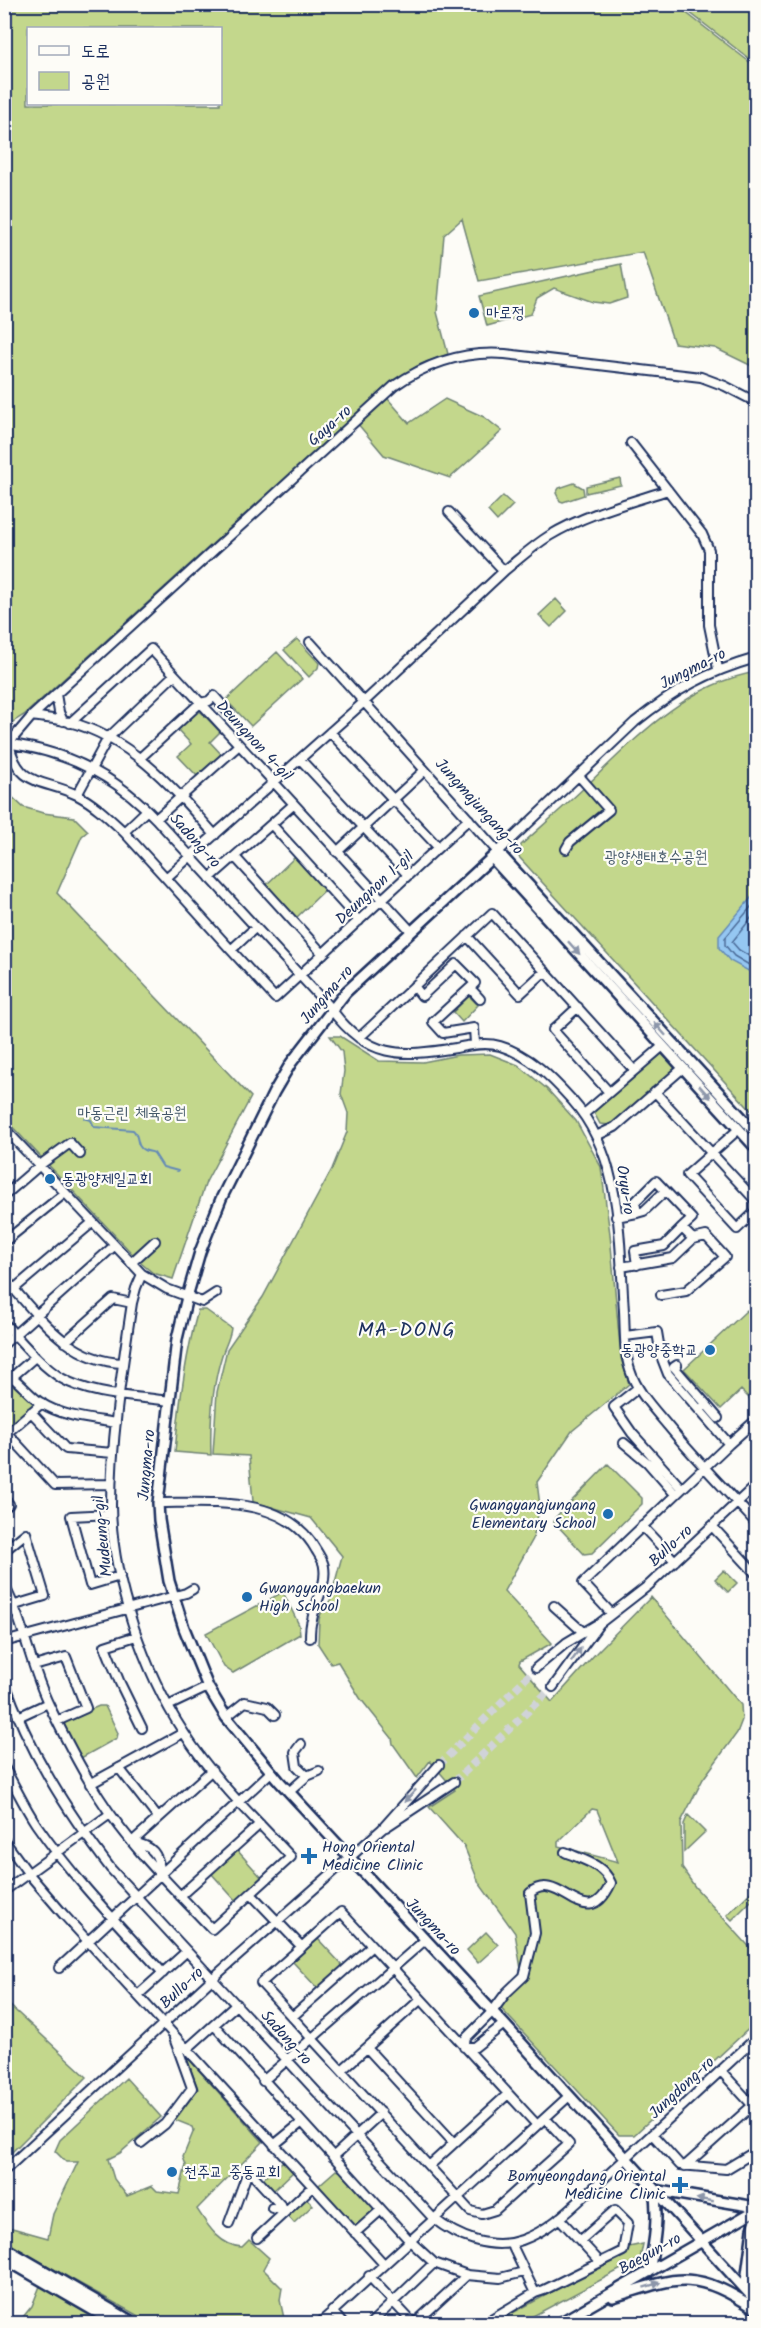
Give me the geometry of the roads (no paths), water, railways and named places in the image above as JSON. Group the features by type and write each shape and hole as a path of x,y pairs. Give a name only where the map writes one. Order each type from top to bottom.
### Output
{"highway":[{"path":"4,2248 135,2324"},
{"path":"4,2258 118,2324"}],"main road":[{"name":"Jungma-ro","path":"495,855 367,971 331,1009 291,1063 221,1199 200,1251 177,1339 158,1503 162,1540 174,1596 208,1687 226,1717 289,1792 756,2301"},
{"name":"Jungmajungang-ro","path":"495,855 756,1148"},
{"name":"Jungmajungang-ro","path":"495,855 756,1133"},
{"path":"649,2272 656,2225 657,2206 654,2190 756,2209"},
{"name":"Baegun-ro","path":"558,2324 756,2209"},
{"path":"745,2289 756,2220"},
{"path":"596,2302 664,2281 681,2279 699,2280 714,2285 730,2292 756,2309"}],"street":[{"name":"Gaya-ro","path":"7,743 32,716 394,386 427,367 464,356 489,353 506,354 701,377 756,402"},
{"path":"631,443 702,534 709,550 709,625 718,669"},
{"path":"166,878 364,702 504,571 535,546 571,524 668,490"},
{"path":"449,512 504,571"},
{"name":"Jungmajungang-ro","path":"310,642 469,819 495,855"},
{"name":"Deungnon 4-gil","path":"67,722 150,649 411,931"},
{"name":"Jungma-ro","path":"495,855 635,722 657,705 678,690 718,669 756,658"},
{"path":"77,795 108,738 174,675"},
{"path":"56,694 59,712 67,722"},
{"path":"140,758 200,703 214,696 229,713"},
{"path":"32,716 67,722 108,738 140,758 181,797 215,835"},
{"path":"330,732 438,848"},
{"path":"7,743 12,758 21,772 36,781 77,795 111,819 231,950 255,928"},
{"name":"Sadong-ro","path":"7,743 46,750 109,778 156,819 331,1009"},
{"path":"156,819 239,745"},
{"path":"300,759 408,875"},
{"path":"337,852 425,770"},
{"path":"566,849 570,842 609,810 579,776"},
{"path":"210,878 293,805"},
{"path":"124,832 147,810"},
{"name":"Deungnon 1-gil","path":"231,950 275,998 469,819"},
{"path":"272,825 359,921"},
{"path":"235,857 323,954"},
{"path":"359,1038 492,913 634,1070"},
{"path":"467,936 520,994 545,971"},
{"path":"414,986 422,996 456,964 475,983 434,1022 443,1033 474,1028 475,1044"},
{"path":"470,988 480,999"},
{"path":"578,1007 553,1030 608,1091"},
{"name":"Oryu-ro","path":"331,1009 344,1026 359,1038 393,1054 423,1053 475,1044 498,1046 523,1055 552,1080 584,1114 604,1152 612,1180 625,1336 630,1369 638,1388 704,1468 756,1523"},
{"path":"584,1114 663,1046"},
{"path":"596,1136 615,1126 683,1068"},
{"path":"655,1092 756,1201"},
{"path":"4,1128 142,1274 154,1282 202,1302 216,1293"},
{"path":"739,1129 687,1174 737,1229 756,1211"},
{"path":"4,1196 70,1143 80,1154"},
{"path":"637,1213 635,1202 656,1182 692,1219 664,1246 635,1251 637,1265"},
{"path":"616,1217 644,1211 665,1191"},
{"path":"4,1242 65,1193"},
{"path":"14,1289 92,1223"},
{"path":"682,1228 693,1239"},
{"path":"621,1267 673,1258 693,1239 706,1236 725,1257 686,1291 661,1295"},
{"path":"131,1263 155,1241"},
{"path":"4,1344 114,1246"},
{"name":"Mudeung-gil","path":"142,1274 132,1303 113,1453 111,1514 120,1576 136,1636 183,1733 212,1770 291,1857 251,1894"},
{"path":"4,1278 65,1342 101,1361 123,1363"},
{"path":"65,1342 113,1299 132,1303"},
{"path":"4,1323 35,1356 60,1377 77,1385 169,1401"},
{"path":"625,1336 657,1332 661,1356 668,1374 729,1444"},
{"path":"4,1384 35,1356"},
{"path":"677,1365 674,1367 718,1418"},
{"path":"12,1377 42,1403 88,1419 116,1423"},
{"path":"638,1388 614,1407 678,1491"},
{"path":"42,1403 7,1433 55,1485 111,1484"},
{"path":"699,1411 706,1404"},
{"path":"31,1412 66,1449 113,1453"},
{"path":"611,1613 583,1583 678,1491 756,1420"},
{"path":"624,1443 678,1491"},
{"name":"Bullo-ro","path":"553,1687 600,1623 649,1585 756,1485"},
{"path":"4,1499 9,1504 4,1508"},
{"path":"158,1503 232,1503 255,1507 294,1523 312,1543 325,1566 310,1638"},
{"path":"111,1514 71,1516 90,1585 120,1576"},
{"path":"642,1526 675,1561"},
{"path":"712,1526 756,1574"},
{"path":"4,1551 26,1533 45,1596 15,1605"},
{"path":"4,1585 15,1605 48,1703 90,1784 132,1842 212,1929 251,1894 302,1947"},
{"path":"4,1642 193,1589"},
{"path":"554,1606 583,1632"},
{"name":"Bullo-ro","path":"536,1668 583,1632 600,1623"},
{"path":"136,1636 105,1646 142,1728"},
{"path":"34,1666 66,1657 86,1708 57,1721"},
{"name":"Sadong-ro","path":"4,1680 7,1697 50,1781 84,1833 136,1897 213,1977 433,2218 447,2229 485,2243 512,2243 541,2232 560,2218 625,2159"},
{"path":"168,1706 208,1687"},
{"path":"226,1717 245,1702 267,1707 275,1715"},
{"path":"18,1717 48,1703"},
{"path":"90,1784 183,1733"},
{"path":"301,1744 295,1752 297,1766 307,1776"},
{"name":"Bullo-ro","path":"4,2170 213,1977 382,1829 439,1765"},
{"path":"4,1767 36,1823 57,1852 163,1973"},
{"path":"119,1768 158,1818"},
{"path":"132,1842 212,1770"},
{"path":"289,1792 307,1776 319,1771"},
{"path":"58,1968 271,1772"},
{"name":"Bullo-ro","path":"382,1829 454,1782"},
{"path":"4,1891 110,1814"},
{"path":"180,1896 260,1824"},
{"path":"4,1840 28,1873 87,1940 383,2263"},
{"path":"464,2047 466,2038 524,1976 535,1933 530,1893 538,1886 549,1885 563,1892 573,1901 584,1905 595,1902 607,1892 611,1883 606,1872 594,1864 565,1852"},
{"path":"537,2125 341,1912 261,1983 470,2211 482,2214 495,2210 569,2144 545,2118"},
{"path":"263,2081 425,1940"},
{"path":"292,2017 372,1946"},
{"path":"138,1995 187,1951"},
{"path":"342,2070 421,1999"},
{"path":"187,2049 237,2004"},
{"path":"464,2047 475,2047 504,2024"},
{"path":"214,2025 381,2210 434,2263 467,2275 500,2278 524,2272"},
{"path":"141,2143 165,2124 192,2088 173,2034"},
{"name":"Jungdong-ro","path":"625,2159 756,2038"},
{"path":"367,2048 454,2143"},
{"path":"685,2166 755,2107 721,2071"},
{"path":"429,2166 508,2094"},
{"path":"319,2324 383,2263 568,2097"},
{"path":"333,2157 381,2113"},
{"path":"274,2145 301,2123"},
{"path":"652,2134 680,2166 726,2169 756,2151"},
{"path":"229,2223 247,2174 254,2176 286,2211"},
{"path":"257,2238 312,2187"},
{"path":"272,2208 286,2211"},
{"path":"355,2233 381,2210"},
{"path":"483,2324 535,2293 622,2251 628,2223 615,2210 581,2240"},
{"path":"560,2218 599,2261"},
{"path":"512,2243 535,2293"},
{"path":"370,2324 434,2263"},
{"path":"369,2276 414,2324 467,2275"},
{"path":"332,2311 343,2324"}],"water":[{"path":"756,892 756,975 730,961 719,948 719,936"}],"waterway":[{"path":"84,1118 91,1120 94,1127 133,1130 141,1148 154,1153 163,1167 178,1171"}],"tunnel":[{"path":"439,1765 536,1668"},
{"path":"454,1782 553,1687"}],"place":[{"name":"마로정","path":"474,313"},
{"name":"동광양제일교회","path":"50,1179"},
{"name":"동광양중학교","path":"710,1350"},
{"name":"Gwangyangjungang Elementary School","path":"608,1514"},
{"name":"Gwangyangbaekun High School","path":"247,1597"},
{"name":"Hong Oriental Medicine Clinic","path":"309,1856"},
{"name":"천주교 중동교회","path":"172,2172"},
{"name":"Bomyeongdang Oriental Medicine Clinic","path":"680,2185"}],"district":[{"name":"MA-DONG","path":"407,1331"}],"park label":[{"name":"광양생태호수공원","path":"656,857"},
{"name":"마동근린 체육공원","path":"132,1113"}]}
